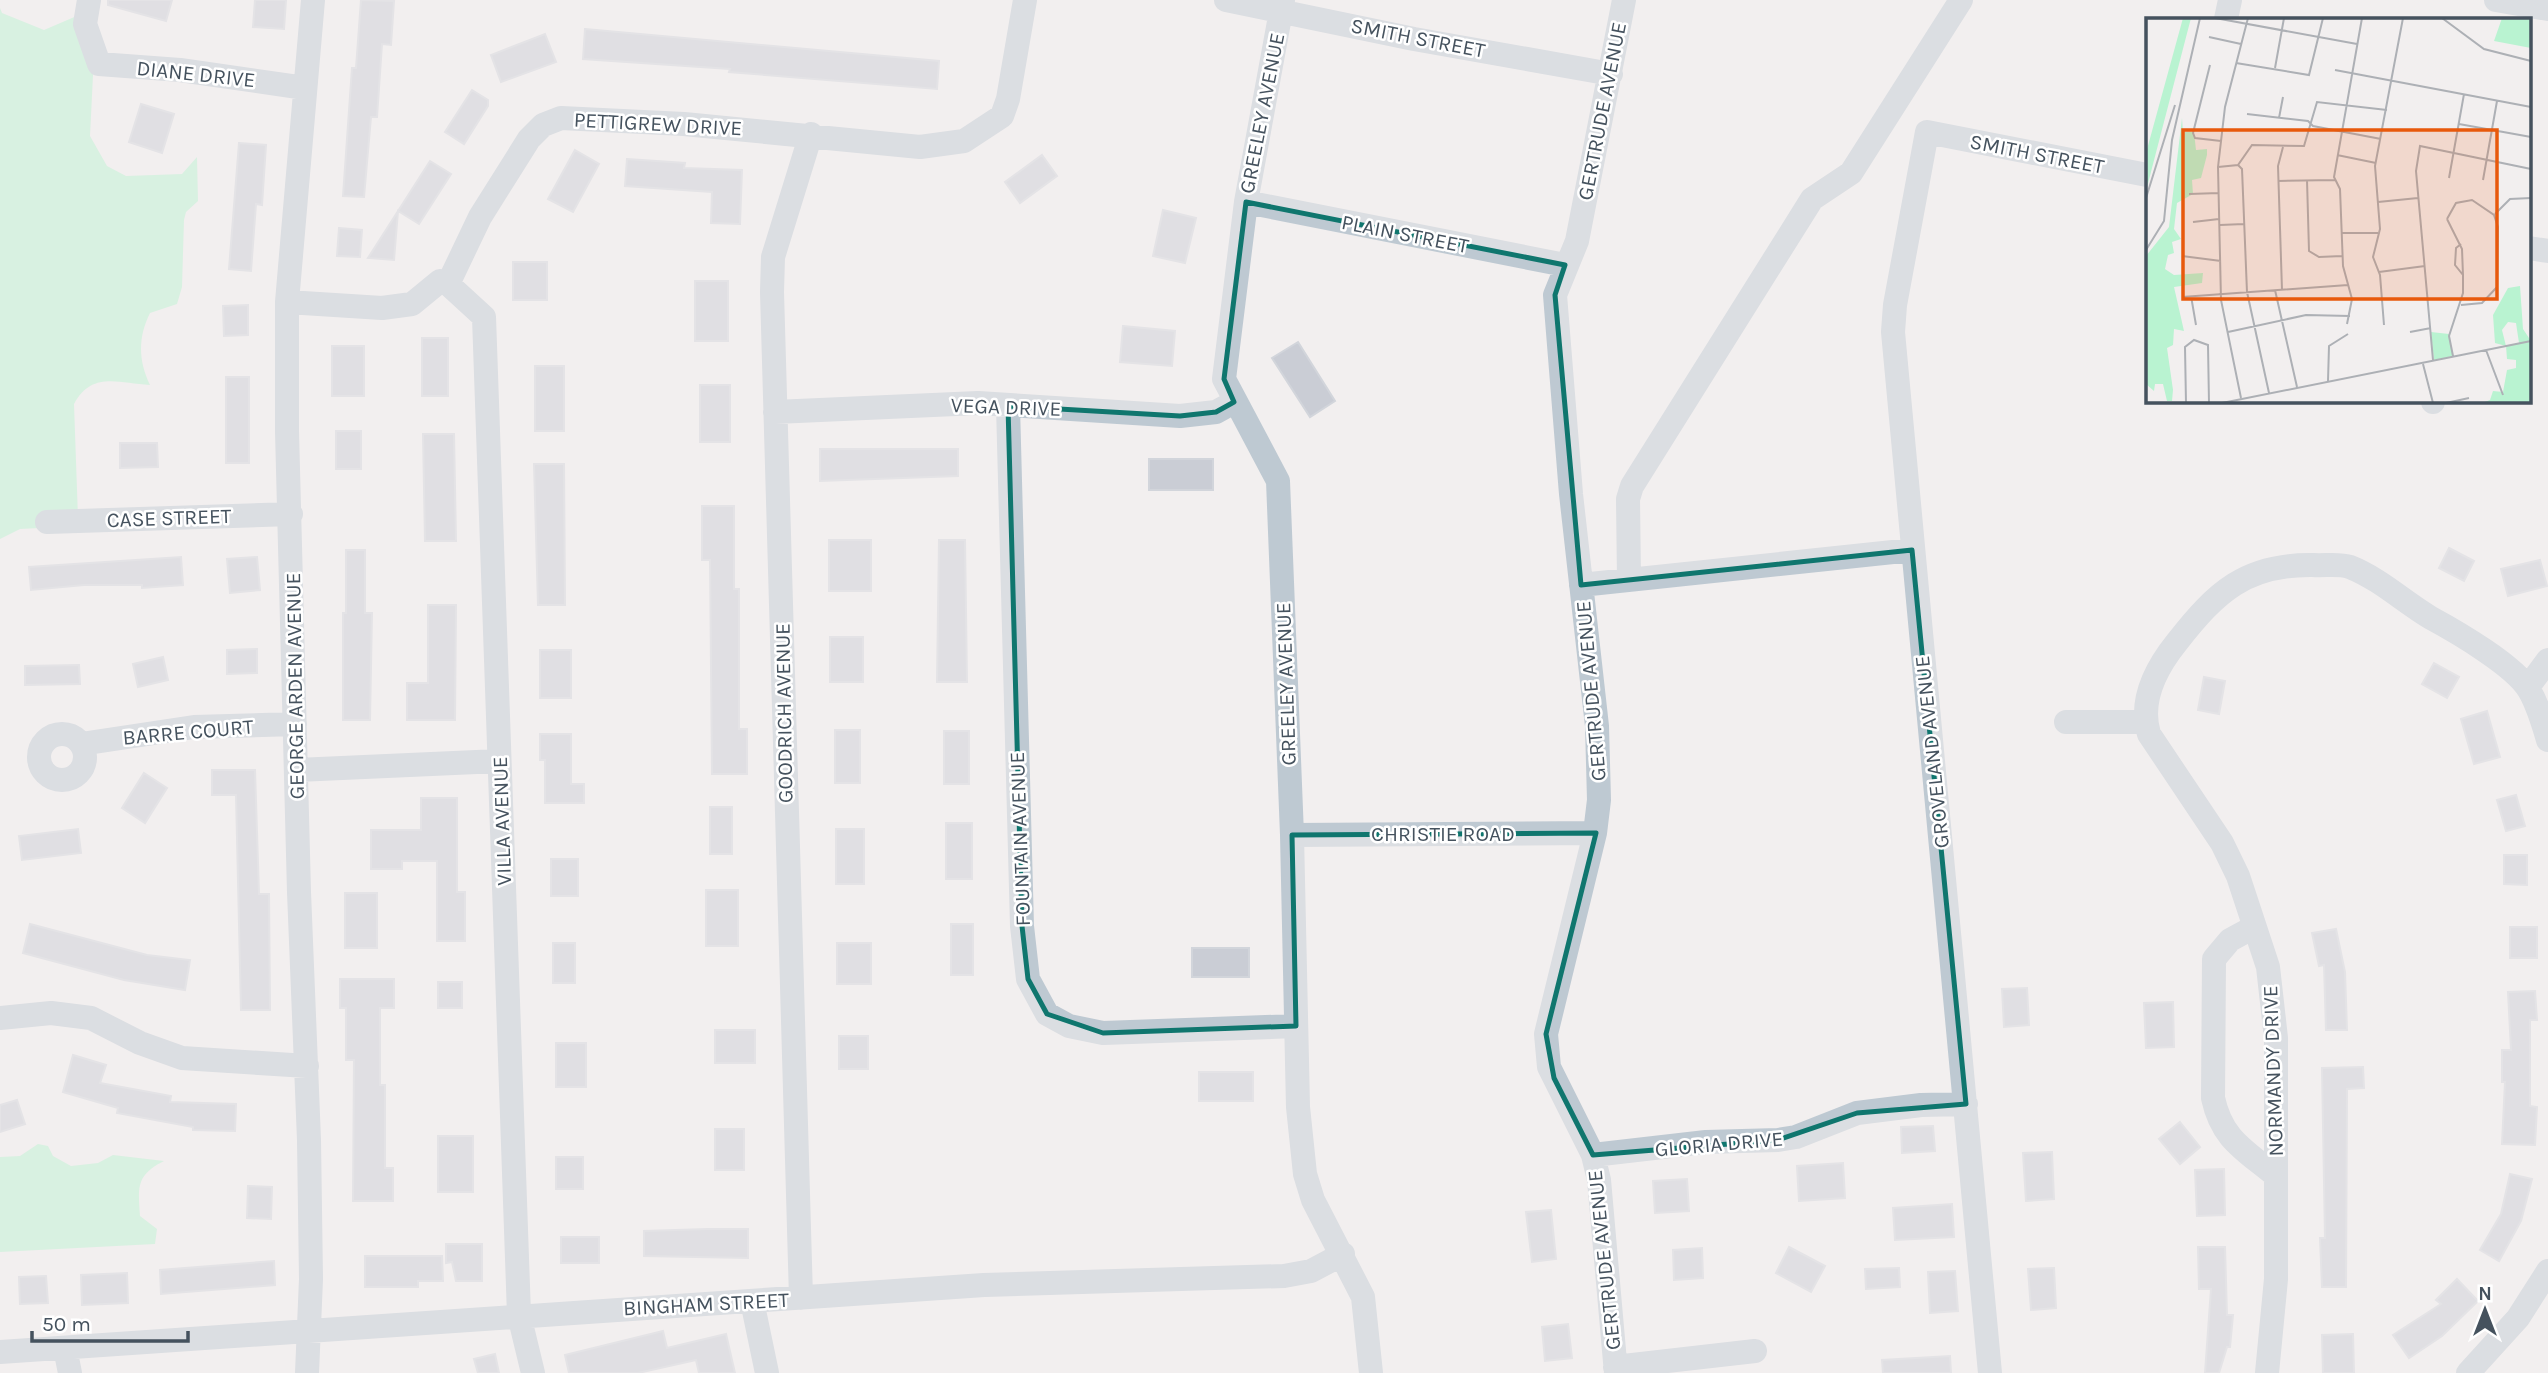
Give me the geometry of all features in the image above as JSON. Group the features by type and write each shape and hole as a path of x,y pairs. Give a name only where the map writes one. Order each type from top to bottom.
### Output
{"street":[{"name":"DIANE DRIVE","path":"89,0 85,24 99,64 180,69 305,88"},
{"name":"GEORGE ARDEN AVENUE","path":"307,1373 311,1279 307,1066 295,724 287,303 313,0"},
{"name":"PETTIGREW DRIVE","path":"448,284 480,218 529,139 543,125 561,118 811,134 920,147 964,141 986,130 1002,116 1008,99 1024,0"},
{"name":"SMITH STREET","path":"1226,0 1282,5 1414,39 1611,74"},
{"name":"GERTRUDE AVENUE","path":"1615,1370 1599,1180 1593,1155 1554,1078 1546,1034 1595,833 1599,759 1555,295 1577,241 1624,0"},
{"path":"1629,580 1628,499 1632,486 1812,199 1851,173 1961,0"},
{"path":"2226,18 2230,0"},
{"name":"GREELEY AVENUE","path":"1282,5 1246,202 1224,379 1278,481 1292,835 1298,1107 1305,1174 1313,1200 1363,1297 1371,1373"},
{"path":"2503,5 2548,9"},
{"name":"SMITH STREET","path":"1927,132 2146,175"},
{"name":"GROVELAND AVENUE","path":"1927,132 1893,324 1990,1373"},
{"name":"GOODRICH AVENUE","path":"801,1298 775,412 773,257 811,134"},
{"name":"PLAIN STREET","path":"1246,202 1565,265"},
{"path":"2530,248 2548,251"},
{"path":"287,303 382,308 412,303 440,281 448,284"},
{"name":"VILLA AVENUE","path":"448,284 484,317 519,1315 533,1373"},
{"name":"VEGA DRIVE","path":"775,412 978,403 1180,416 1216,412 1234,402"},
{"name":"FOUNTAIN AVENUE","path":"1008,406 1022,926 1028,979 1047,1014 1069,1026 1103,1033 1296,1026"},
{"name":"CASE STREET","path":"47,522 291,514"},
{"path":"1581,585 1912,550"},
{"path":"2066,722 2145,722 2145,706 2161,665 2185,631 2217,596 2264,568 2298,564 2347,566 2371,578 2476,645 2528,688 2548,740"},
{"path":"2528,688 2548,660"},
{"name":"NORMANDY DRIVE","path":"2145,722 2149,734 2222,843 2238,876 2268,967 2274,1003 2278,1115 2276,1279 2267,1373"},
{"name":"BARRE COURT","path":"81,744 194,727 295,724"},
{"path":"297,770 499,761"},
{"name":"CHRISTIE ROAD","path":"1292,835 1595,833"},
{"name":"NORMANDY DRIVE","path":"2254,927 2230,940 2218,951 2213,967 2214,1112 2222,1129 2276,1176"},
{"path":"0,1018 51,1013 91,1018 140,1043 182,1058 307,1066"},
{"name":"GLORIA DRIVE","path":"1593,1155 1706,1142 1778,1140 1796,1137 1857,1113 1921,1105 1966,1104"},
{"name":"BINGHAM STREET","path":"0,1352 984,1285 1284,1276 1311,1271 1343,1254"},
{"path":"2468,1373 2518,1318 2548,1271"},
{"path":"751,1301 767,1373"},
{"path":"65,1349 69,1373"},
{"path":"1615,1370 1755,1351"}],"highlighted area":[{"path":"1246,202 1565,265 1555,295 1581,585 1912,550 1966,1104 1857,1113 1778,1140 1593,1155 1554,1078 1546,1034 1596,833 1292,835 1296,1026 1103,1033 1047,1014 1028,979 1022,926 1008,406 1180,416 1216,412 1234,402 1224,379"}],"green space":[{"path":"0,8 2,13 44,30 86,12 94,55 90,136 107,166 126,176 182,174 197,157 198,201 186,212 184,220 182,287 177,304 150,313 143,331 143,367 150,385 116,381 97,383 81,394 74,404 78,518 60,527 20,529 0,539"},
{"path":"38,1144 48,1146 53,1156 71,1166 98,1163 113,1155 164,1161 148,1171 139,1190 140,1216 157,1229 155,1244 0,1252 0,1157 20,1156"}],"building":[{"path":"108,0 172,0 166,21 108,5"},
{"path":"255,0 286,0 284,29 253,27"},
{"path":"361,0 394,1 391,45 382,44 377,117 371,117 364,197 343,196 352,68 356,68"},
{"path":"585,29 939,61 937,89 729,72 730,69 583,59"},
{"path":"545,34 556,62 501,82 491,55"},
{"path":"472,90 488,100 488,106 464,144 445,132"},
{"path":"141,104 174,114 162,153 129,142"},
{"path":"239,143 266,145 262,205 256,204 251,271 229,269"},
{"path":"575,150 599,164 573,212 548,199"},
{"path":"1042,155 1057,176 1020,203 1005,182"},
{"path":"627,159 685,163 684,168 742,170 740,224 711,223 712,192 625,186"},
{"path":"430,161 451,174 419,224 398,211"},
{"path":"1163,210 1196,218 1185,263 1153,256"},
{"path":"398,211 394,260 368,258"},
{"path":"339,228 362,230 360,257 337,256"},
{"path":"513,262 547,262 547,300 513,300"},
{"path":"695,281 728,281 728,341 695,341"},
{"path":"248,305 248,335 224,336 223,306"},
{"path":"1123,326 1175,331 1172,366 1120,362"},
{"path":"422,338 448,338 448,396 422,396"},
{"path":"1298,342 1335,401 1310,417 1272,358"},
{"path":"332,346 364,346 364,396 332,396"},
{"path":"535,366 564,366 564,431 535,431"},
{"path":"226,377 249,377 249,463 226,463"},
{"path":"700,385 730,385 730,442 700,442"},
{"path":"336,431 361,431 361,469 336,469"},
{"path":"423,434 454,434 456,541 425,541"},
{"path":"120,443 157,443 158,467 120,468"},
{"path":"820,449 958,449 958,476 820,481"},
{"path":"1149,459 1213,459 1213,490 1149,490"},
{"path":"534,464 564,464 565,605 538,605"},
{"path":"702,506 734,506 734,589 739,589 739,729 747,729 747,774 712,774 710,560 702,560"},
{"path":"829,540 871,540 871,591 829,591"},
{"path":"939,540 965,540 967,682 937,682"},
{"path":"2449,548 2474,561 2464,581 2439,568"},
{"path":"346,550 365,550 365,613 372,613 370,720 343,720"},
{"path":"181,557 183,585 142,588 142,585 84,585 31,590 29,567"},
{"path":"257,557 260,590 230,593 227,559"},
{"path":"2540,560 2547,586 2508,596 2501,569"},
{"path":"428,605 456,605 455,720 407,720 407,683 428,683"},
{"path":"830,637 863,637 863,682 830,682"},
{"path":"257,649 257,673 227,674 227,650"},
{"path":"540,650 571,650 571,698 540,698"},
{"path":"163,657 168,680 138,687 133,664"},
{"path":"2434,663 2459,677 2447,698 2422,684"},
{"path":"79,665 80,684 25,685 25,666"},
{"path":"2204,677 2225,681 2219,714 2198,710"},
{"path":"2487,711 2500,757 2474,764 2461,719"},
{"path":"835,730 860,730 860,783 835,783"},
{"path":"944,731 969,731 969,784 944,784"},
{"path":"540,734 571,734 571,784 584,784 584,803 545,803 545,760 540,760"},
{"path":"212,770 255,770 259,894 269,894 270,1010 241,1010 236,795 212,795"},
{"path":"144,773 167,788 145,823 122,808"},
{"path":"2516,795 2525,826 2506,831 2497,800"},
{"path":"421,798 457,798 457,892 465,892 465,941 437,941 437,861 402,861 402,869 371,869 371,830 421,830"},
{"path":"710,807 732,807 732,854 710,854"},
{"path":"946,823 972,823 972,879 946,879"},
{"path":"78,829 81,853 22,860 19,836"},
{"path":"836,829 864,829 864,884 836,884"},
{"path":"2504,855 2527,855 2527,885 2504,884"},
{"path":"551,859 578,859 578,896 551,896"},
{"path":"706,890 738,890 738,946 706,946"},
{"path":"345,893 377,893 377,948 345,948"},
{"path":"30,924 147,955 190,960 185,990 124,980 23,953"},
{"path":"951,924 973,924 973,975 951,975"},
{"path":"2510,927 2537,927 2537,958 2510,958"},
{"path":"2336,929 2345,972 2347,1030 2326,1030 2324,965 2319,966 2312,933"},
{"path":"553,943 575,943 575,983 553,983"},
{"path":"837,943 871,943 871,984 837,984"},
{"path":"1192,948 1249,948 1249,977 1192,977"},
{"path":"340,979 394,979 394,1008 380,1008 380,1085 385,1085 385,1168 393,1168 393,1201 353,1201 354,1060 346,1060 346,1008 340,1008"},
{"path":"438,982 462,982 462,1008 438,1008"},
{"path":"2027,988 2029,1025 2004,1027 2002,989"},
{"path":"2535,991 2537,1020 2530,1020 2530,1106 2537,1107 2535,1145 2502,1144 2505,1082 2502,1082 2502,1050 2511,1050 2508,992"},
{"path":"2173,1002 2174,1047 2146,1048 2144,1003"},
{"path":"715,1030 755,1030 755,1063 715,1063"},
{"path":"839,1036 868,1036 868,1069 839,1069"},
{"path":"556,1043 586,1043 586,1087 556,1087"},
{"path":"73,1055 106,1065 100,1083 171,1096 170,1102 236,1104 235,1131 193,1130 193,1127 117,1113 118,1108 63,1092"},
{"path":"2363,1067 2364,1088 2347,1089 2346,1287 2322,1287 2320,1238 2325,1238 2322,1068"},
{"path":"1199,1072 1253,1072 1253,1101 1199,1101"},
{"path":"17,1100 25,1124 0,1132 0,1105"},
{"path":"2180,1122 2200,1147 2180,1164 2159,1139"},
{"path":"1933,1126 1935,1151 1902,1153 1901,1127"},
{"path":"715,1129 744,1129 744,1170 715,1170"},
{"path":"438,1136 473,1136 473,1192 438,1192"},
{"path":"2052,1152 2054,1199 2026,1201 2023,1153"},
{"path":"556,1157 583,1157 583,1189 556,1189"},
{"path":"1843,1163 1845,1198 1799,1201 1797,1166"},
{"path":"2224,1169 2225,1215 2197,1216 2195,1170"},
{"path":"2510,1174 2532,1179 2521,1221 2499,1261 2480,1250 2501,1214"},
{"path":"1687,1179 1689,1211 1655,1213 1653,1181"},
{"path":"248,1186 272,1187 271,1219 247,1218"},
{"path":"1952,1204 1954,1237 1895,1240 1893,1208"},
{"path":"1551,1210 1556,1259 1532,1262 1526,1212"},
{"path":"748,1229 748,1258 644,1256 644,1231"},
{"path":"561,1237 599,1237 599,1263 561,1263"},
{"path":"446,1244 482,1244 482,1281 456,1281 452,1262 446,1263"},
{"path":"1789,1247 1825,1266 1811,1292 1776,1273"},
{"path":"2198,1247 2225,1247 2227,1315 2233,1315 2230,1347 2227,1347 2219,1373 2205,1373 2211,1289 2199,1289"},
{"path":"1702,1248 1703,1278 1674,1280 1673,1250"},
{"path":"365,1256 442,1256 443,1281 418,1281 418,1287 365,1287"},
{"path":"274,1261 275,1285 161,1294 160,1270"},
{"path":"1899,1268 1900,1287 1866,1289 1865,1269"},
{"path":"2054,1268 2056,1308 2031,1310 2028,1269"},
{"path":"1955,1271 1958,1311 1930,1313 1928,1272"},
{"path":"127,1273 128,1303 82,1305 81,1275"},
{"path":"46,1276 48,1303 20,1304 19,1277"},
{"path":"2457,1279 2478,1301 2442,1336 2409,1358 2393,1335 2441,1304 2436,1300"},
{"path":"1568,1324 1572,1358 1545,1361 1542,1327"},
{"path":"663,1331 667,1348 726,1334 735,1373 699,1373 696,1360 638,1373 569,1373 565,1355"},
{"path":"2353,1334 2354,1373 2323,1373 2322,1335"},
{"path":"495,1354 499,1373 478,1373 474,1359"},
{"path":"1950,1356 1951,1373 1883,1373 1882,1360"}]}
